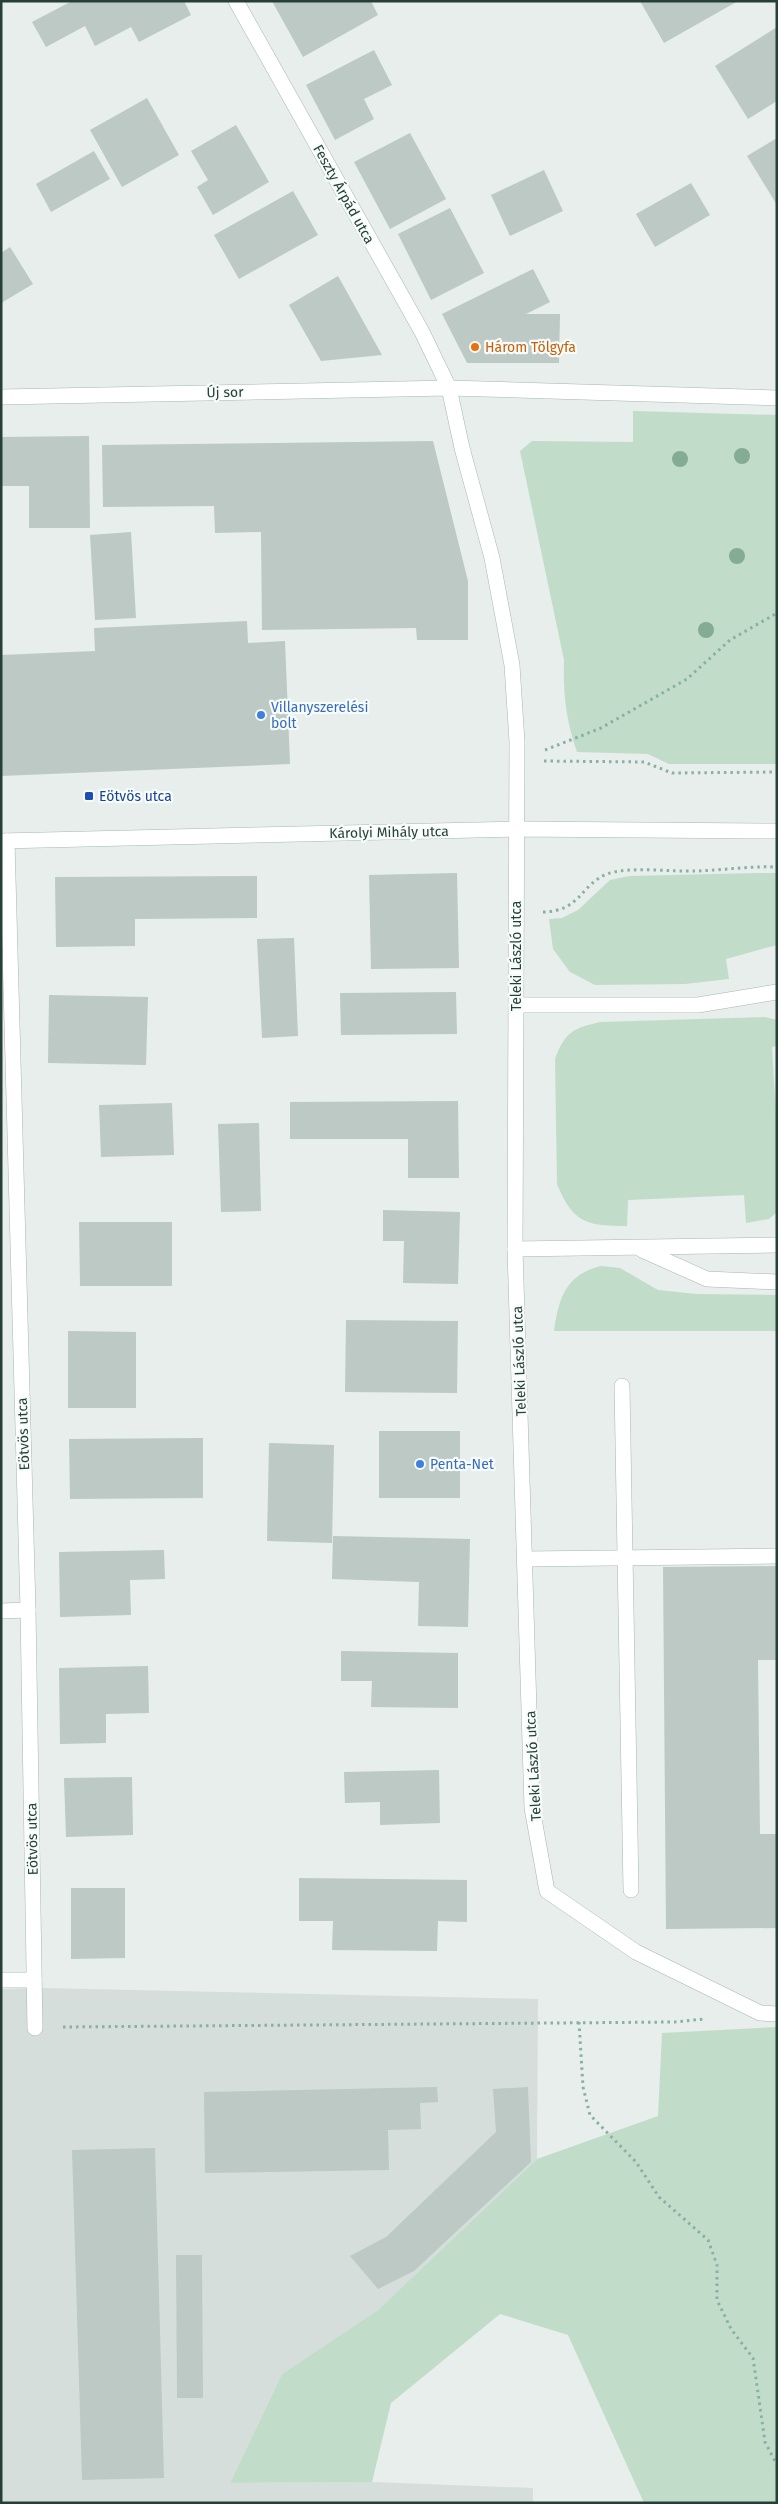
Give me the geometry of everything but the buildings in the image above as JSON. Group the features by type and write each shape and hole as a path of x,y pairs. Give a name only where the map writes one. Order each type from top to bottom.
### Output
{"street":[{"name":"Feszty Árpád utca","path":"236,1 422,332 449,388 462,448 492,558 512,665 517,761"},
{"name":"Új sor","path":"1,397 449,388 777,398"},
{"name":"Teleki László utca","path":"517,761 515,1249 532,1808 547,1891 636,1952 760,2013 777,2014"},
{"name":"Károlyi Mihály utca","path":"4,841 516,830 777,831"},
{"name":"Eötvös utca","path":"4,841 28,1610 35,2028"},
{"path":"516,1005 698,1005 777,992"},
{"path":"515,1249 777,1245"},
{"path":"637,1247 707,1279 777,1282"},
{"path":"622,1386 631,1890"},
{"path":"525,1559 777,1556"},
{"path":"1,1611 28,1610"},
{"path":"1,1980 34,1980"}],"path":[{"path":"517,761 601,728 687,680 730,640 777,613"},
{"path":"517,761 644,762 672,773 777,772"},
{"path":"516,913 557,911 574,903 607,874 627,871 696,871 777,867"},
{"path":"35,2028 675,2022 713,2018"},
{"path":"579,2022 584,2087 590,2115 636,2162 659,2197 708,2240 717,2265 718,2300 731,2329 753,2358 765,2442 777,2465"}],"shaded area":[{"path":"42,1988 538,1999 537,2159 378,2310 282,2374 230,2483 372,2482 533,2488 533,2503 1,2503 1,1989"}],"green space":[{"path":"633,411 777,415 777,764 669,764 648,754 577,752 566,707 564,660 520,451 532,441 633,442"},
{"path":"777,873 777,945 726,959 729,979 685,984 595,985 570,972 553,949 549,919 562,918 578,910 610,880 629,876"},
{"path":"765,1017 777,1020 777,1046 772,1047 777,1132 777,1212 769,1219 746,1223 744,1195 628,1200 627,1226 592,1223 576,1215 569,1207 557,1184 555,1059 562,1043 567,1037 577,1029 601,1022"},
{"path":"601,1266 620,1268 658,1290 696,1294 777,1295 777,1331 554,1331 558,1308 566,1290 579,1275"},
{"path":"777,2027 777,2503 644,2503 568,2335 500,2314 391,2403 372,2482 230,2483 282,2374 378,2310 537,2159 658,2116 662,2033"}],"place":[{"name":"Három Tölgyfa","path":"475,347"},
{"name":"Villanyszerelési bolt","path":"261,715"},
{"name":"Eötvös utca","path":"89,796"},
{"name":"Penta-Net","path":"420,1464"}]}
